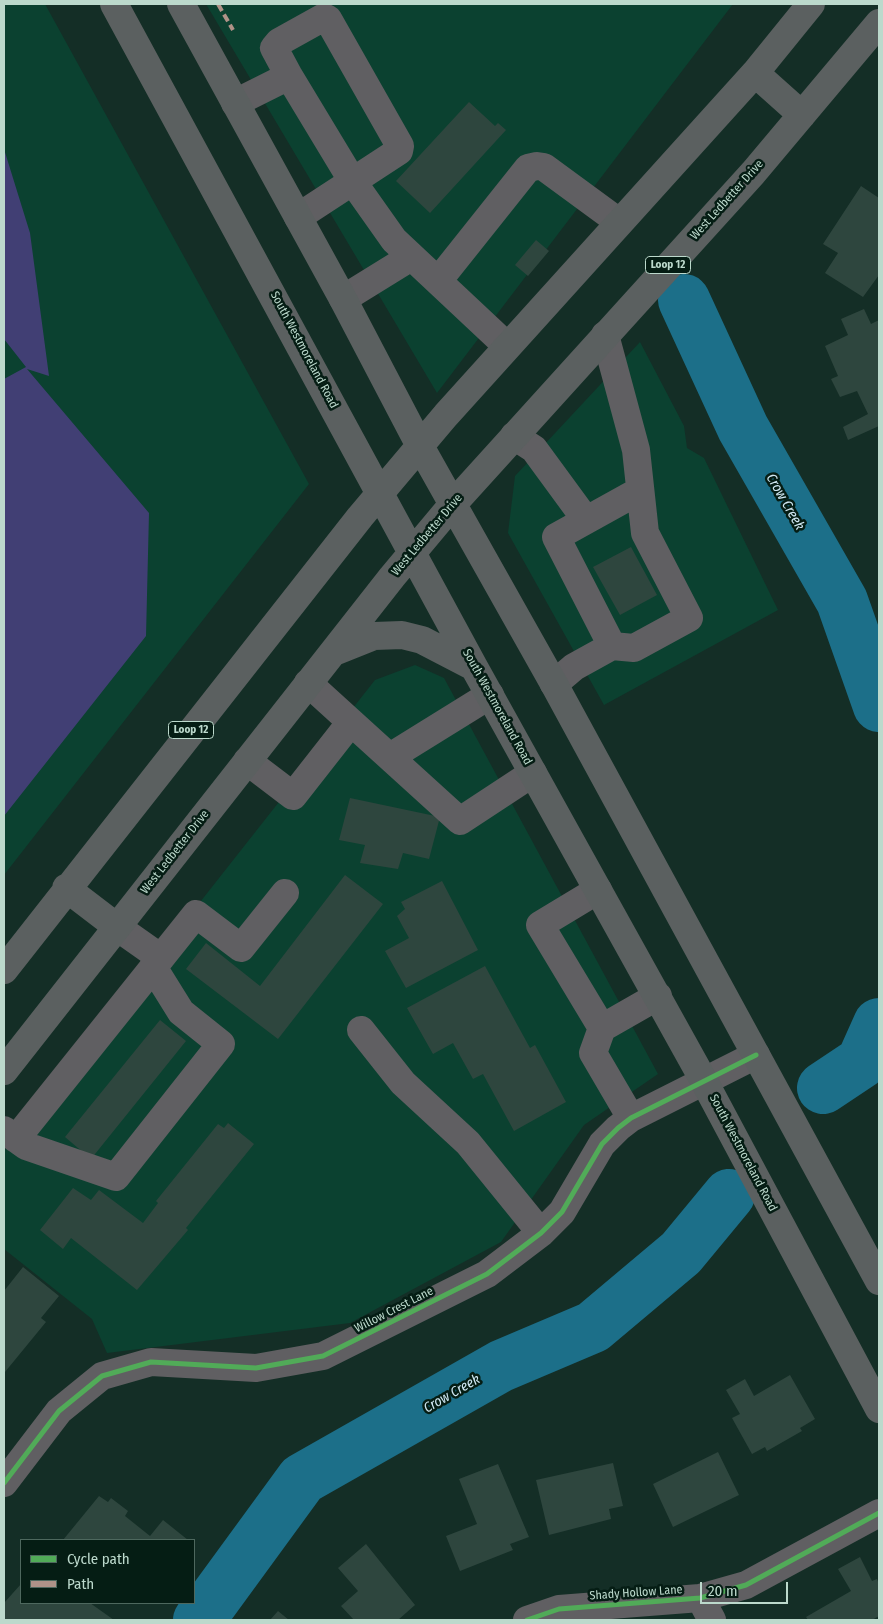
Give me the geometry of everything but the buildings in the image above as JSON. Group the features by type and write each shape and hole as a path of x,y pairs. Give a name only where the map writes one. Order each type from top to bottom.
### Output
{"main road":[{"name":"South Westmoreland Road","path":"114,4 414,551 474,667 658,996 879,1409"},
{"path":"181,4 343,299 420,446 554,684 879,1281"},
{"name":"Loop 12","path":"4,970 66,888 381,492 507,346 755,73 811,4"},
{"name":"West Ledbetter Drive","path":"4,1071 308,683 453,504 802,115 879,23"},
{"path":"755,73 802,115"},
{"path":"332,653 374,636 402,635 422,640 474,667"},
{"path":"66,888 117,927"}],"street":[{"path":"298,217 353,182 398,151 400,146 328,19 324,17 279,42 274,48 289,76 353,182 394,240 507,346"},
{"path":"235,102 289,76"},
{"path":"438,281 528,168 544,167 619,222"},
{"path":"343,299 411,257"},
{"path":"554,684 574,667 612,646 634,648 689,618 645,534 636,450 605,335"},
{"path":"514,436 534,450 586,520"},
{"path":"612,646 556,537 639,491"},
{"path":"308,683 460,821 533,773"},
{"path":"390,757 490,695"},
{"path":"247,761 293,796 351,722"},
{"path":"598,890 540,925 602,1028"},
{"path":"117,927 157,963 181,1012 221,1044 116,1177 26,1146 10,1134 157,963 196,914 241,948 285,893"},
{"path":"631,1118 593,1053 602,1028 658,996"},
{"path":"361,1030 403,1083 468,1143 541,1233"},
{"name":"Willow Crest Lane","path":"4,1483 59,1411 102,1376 151,1362 256,1368 323,1356 487,1274 541,1233 562,1212 602,1144 631,1118 756,1055"},
{"name":"Shady Hollow Lane","path":"527,1620 559,1608 706,1609 746,1585 879,1513"}],"shaded area":[{"path":"4,4 45,4 309,484 4,875"},
{"path":"206,4 733,4 437,393"},
{"path":"4,149 30,233 49,376 27,369 149,513 146,636 4,816 4,379 26,367 4,339"},
{"path":"640,342 684,426 687,448 704,458 778,610 604,705 508,533 515,476"},
{"path":"415,665 444,678 658,1074 584,1125 501,1242 350,1323 107,1353 92,1319 4,1249 4,1151 375,680"}],"waterway":[{"name":"Crow Creek","path":"684,300 743,428 842,601 879,706"},
{"name":"Crow Creek","path":"823,1088 862,1062 879,1024"},
{"name":"Crow Creek","path":"199,1620 302,1479 501,1366 593,1327 681,1253 729,1195"}],"marked path":[{"path":"218,4 233,30"}],"cycle path":[{"path":"4,1483 59,1411 102,1376 151,1362 256,1368 323,1356 487,1274 541,1233 562,1212 602,1144 618,1128 631,1118 756,1055"},
{"path":"527,1620 559,1609 700,1598 746,1585 879,1513"}]}
